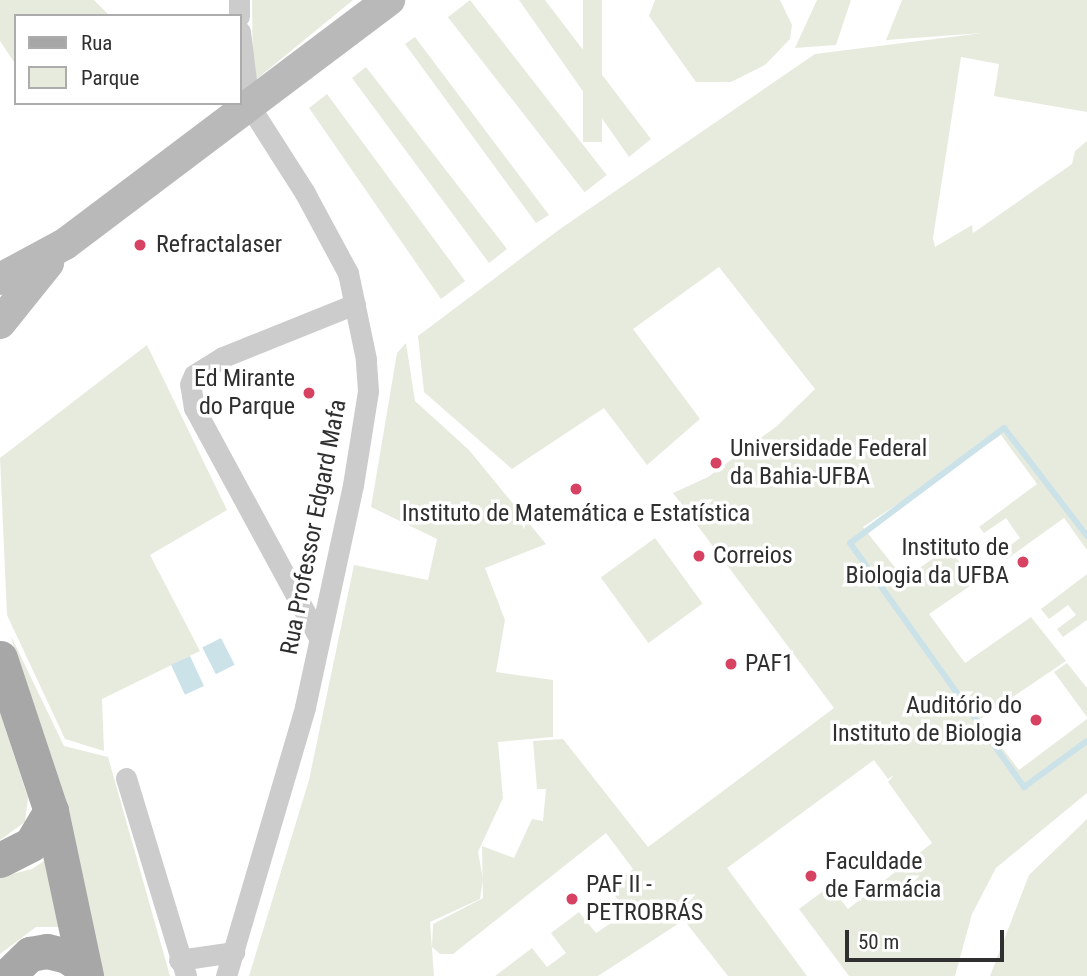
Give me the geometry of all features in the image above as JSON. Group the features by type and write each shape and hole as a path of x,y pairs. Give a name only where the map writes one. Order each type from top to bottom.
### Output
{"main road":[{"path":"0,279 65,244 388,0"},
{"path":"0,323 65,244"},
{"path":"0,658 51,811 85,972"},
{"path":"0,860 31,844 51,811"},
{"path":"6,976 30,954 47,951 67,956 85,972"}],"street":[{"path":"242,48 249,105"},
{"name":"Rua Professor Edgard Mafa","path":"226,976 304,707 353,485 368,391 355,304 335,244 249,105"},
{"path":"318,636 194,408 190,384 194,374 223,357 355,304"},
{"path":"126,778 183,968 234,952"}],"green space":[{"path":"0,0 94,0 108,14 14,14 14,62 0,41"},
{"path":"252,0 353,0 253,82"},
{"path":"470,0 607,175 585,192 448,17"},
{"path":"519,0 545,0 651,139 629,157"},
{"path":"583,0 602,0 602,142 583,142"},
{"path":"655,0 780,0 792,25 790,39 765,65 731,82 696,82 649,16"},
{"path":"817,0 851,0 836,45 795,48"},
{"path":"902,0 1087,0 1087,112 994,96 999,64 961,57 933,238 935,247 972,225 973,233 1072,164 1075,151 1087,141 1087,550 1064,518 1007,559 1002,552 1020,538 1006,518 984,533 979,527 1037,484 1001,435 863,527 904,579 959,540 965,547 954,555 969,575 983,565 989,573 929,614 965,663 1031,617 1066,661 980,719 1019,770 1087,719 1087,793 996,868 972,914 955,976 849,976 799,909 830,886 848,909 932,843 888,782 894,775 888,779 874,760 727,868 807,976 728,976 684,920 598,976 495,976 532,948 547,967 566,953 551,933 579,912 596,933 626,913 610,888 633,869 606,833 453,954 440,954 432,947 433,924 483,898 482,846 514,858 532,819 543,821 546,789 537,789 533,741 563,739 648,847 834,708 673,493 708,477 777,426 815,389 719,267 633,329 700,419 647,465 604,408 512,469 424,392 418,336 560,229 815,54 983,33 886,40"},
{"path":"415,37 549,215 536,223 405,44"},
{"path":"366,67 507,249 489,263 352,78"},
{"path":"327,94 465,281 441,299 309,108"},
{"path":"406,343 415,401 469,450 546,544 485,568 505,620 496,672 553,680 553,737 498,742 503,798 478,852 483,879 480,899 430,922 434,976 249,976 309,780 354,565 428,580 437,539 371,507 397,353"},
{"path":"147,345 227,510 150,555 200,651 102,699 104,751 65,739 7,615 0,458"},
{"path":"655,538 703,604 648,643 601,577"},
{"path":"1087,574 1087,620 1063,637 1057,629 1076,615 1068,605 1049,619 1041,609"},
{"path":"11,636 64,746 108,757 170,976 95,976"},
{"path":"1067,663 1087,688 1087,717 1054,672"},
{"path":"0,712 28,798 25,822 0,840"},
{"path":"1087,819 1087,976 990,976 1029,875"},
{"path":"47,859 63,927 36,927 0,954 0,877 32,869"}],"water":[{"path":"221,638 235,665 216,674 202,648"},
{"path":"190,656 204,686 185,695 171,665"}],"waterway":[{"path":"1087,536 1004,428 850,543 1024,787 1087,741"}],"place":[{"name":"Refractalaser","path":"140,245"},
{"name":"Ed Mirante do Parque","path":"309,393"},
{"name":"Universidade Federal da Bahia-UFBA","path":"716,463"},
{"name":"Instituto de Matemática e Estatística","path":"576,489"},
{"name":"Correios","path":"699,556"},
{"name":"Instituto de Biologia da UFBA","path":"1023,562"},
{"name":"PAF1","path":"731,664"},
{"name":"Auditório do Instituto de Biologia","path":"1036,720"},
{"name":"Faculdade de Farmácia","path":"811,876"},
{"name":"PAF II - PETROBRÁS","path":"572,899"}]}
